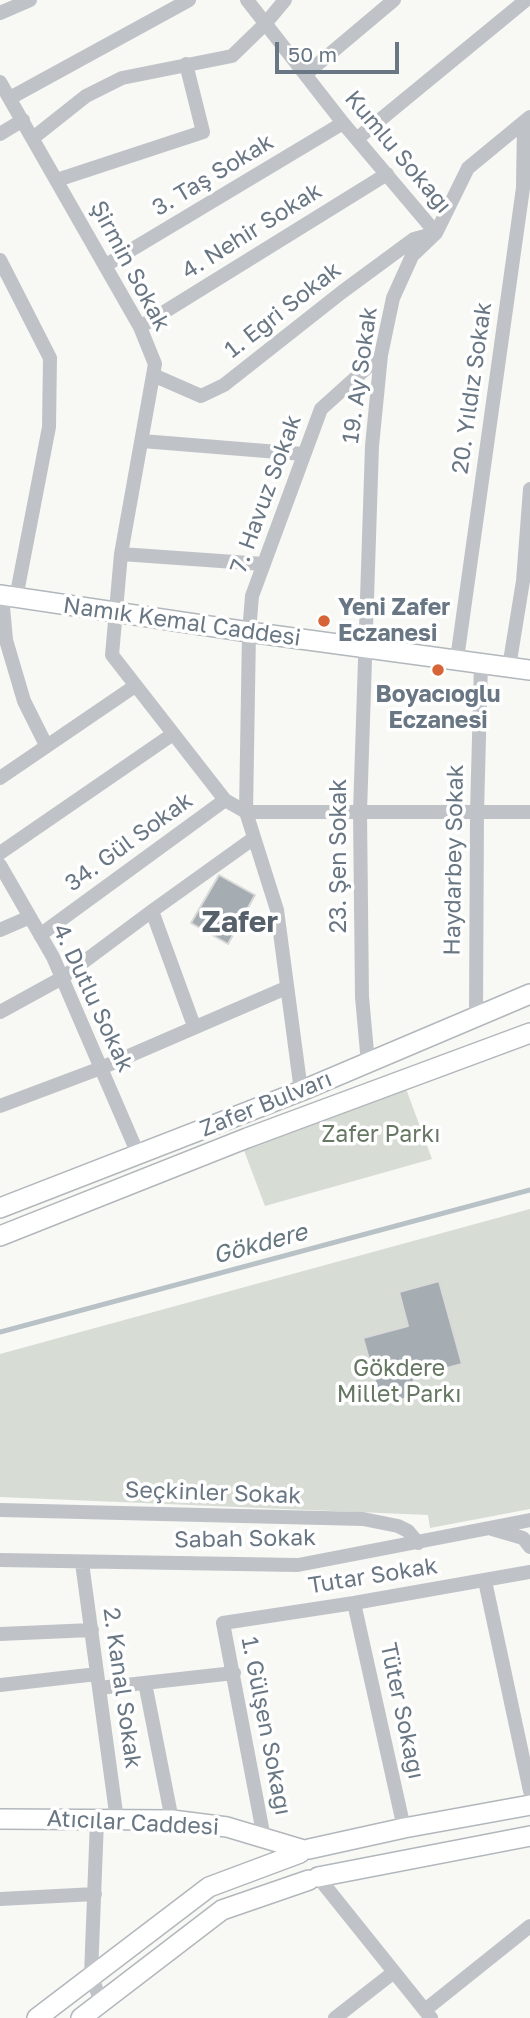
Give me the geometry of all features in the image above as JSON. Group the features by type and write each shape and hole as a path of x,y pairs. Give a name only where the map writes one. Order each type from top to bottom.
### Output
{"main road":[{"name":"Namık Kemal Caddesi","path":"6,596 530,670"},
{"name":"Zafer Bulvarı","path":"0,1208 368,1063 530,994"},
{"name":"Zafer Bulvarı","path":"0,1236 247,1138 530,1033"},
{"name":"Atıcılar Caddesi","path":"0,1819 172,1820 227,1827 304,1851 404,1828 530,1805"},
{"path":"81,2018 222,1910 314,1878 530,1836"},
{"path":"304,1851 294,1861 296,1871 303,1878 314,1878"},
{"path":"37,2018 209,1887 304,1851"}],"street":[{"path":"0,13 30,0"},
{"path":"10,98 189,0"},
{"name":"Kumlu Sokağı","path":"247,0 344,123 436,233"},
{"path":"33,138 86,96 122,78 232,56 285,0"},
{"path":"306,74 394,0"},
{"path":"358,138 526,0"},
{"path":"57,180 202,132 186,64"},
{"name":"Şirmin Sokak","path":"0,82 106,265 140,327 155,364 121,554 112,655 225,800"},
{"path":"0,134 23,120"},
{"name":"19. Ay Sokak","path":"367,649 372,446 382,355 393,298 412,256 436,233 467,168 527,120"},
{"name":"20. Yıldız Sokak","path":"457,659 523,188 527,120"},
{"name":"3. Taş Sokak","path":"106,265 344,123"},
{"name":"4. Nehir Sokak","path":"140,327 387,174"},
{"name":"1. Eğri Sokak","path":"153,375 201,396 224,385 414,239 436,233"},
{"path":"0,260 50,358 49,428 6,596 6,640 24,701 46,745"},
{"name":"7. Havuz Sokak","path":"301,1090 277,910 246,812 252,596 321,409 382,355"},
{"path":"142,441 303,454"},
{"path":"509,667 527,581 530,494"},
{"path":"121,554 263,564"},
{"name":"23. Şen Sokak","path":"367,649 360,812 362,997 368,1063"},
{"name":"Haydarbey Sokak","path":"476,1015 481,663"},
{"path":"0,778 135,686"},
{"path":"0,853 173,734"},
{"name":"34. Gül Sokak","path":"40,935 225,800 246,812"},
{"path":"246,812 530,812"},
{"path":"0,1012 62,978 254,838"},
{"name":"4. Dutlu Sokak","path":"0,865 62,978 138,1154"},
{"path":"152,911 194,1026"},
{"path":"0,930 30,917"},
{"path":"0,1106 101,1068 286,988"},
{"name":"Seçkinler Sokak","path":"0,1510 362,1519 398,1526 408,1531 418,1543"},
{"name":"Sabah Sokak","path":"0,1560 298,1565 530,1520"},
{"path":"489,1528 523,1538 530,1547"},
{"name":"2. Kanal Sokak","path":"82,1563 98,1681 107,1820 95,1894 91,1975"},
{"name":"Tutar Sokak","path":"223,1623 530,1572"},
{"path":"485,1580 530,1791"},
{"name":"Tüter Sokağı","path":"354,1603 404,1828"},
{"name":"1. Gülşen Sokağı","path":"223,1623 264,1838"},
{"path":"0,1634 92,1630"},
{"path":"0,1685 98,1681 145,1683 234,1673"},
{"path":"145,1683 172,1820"},
{"path":"314,1878 428,2014 530,1926"},
{"path":"0,1899 95,1894"},
{"path":"335,2018 394,1972"},
{"path":"91,1975 101,2002"}],"green space":[{"name":"Zafer Parkı","path":"405,1086 432,1159 265,1206 243,1148"},
{"name":"Gökdere Millet Parkı","path":"530,1209 530,1509 430,1528 428,1515 0,1497 0,1354"}],"building":[{"path":"219,875 255,895 228,944 191,923"},
{"path":"439,1281 462,1364 413,1377 418,1395 382,1405 363,1338 408,1326 399,1292"}],"waterway":[{"name":"Gökdere","path":"0,1332 530,1190"}],"place":[{"name":"Yeni Zafer Eczanesi","path":"324,621"},
{"name":"Boyacıoğlu Eczanesi","path":"438,670"}],"district":[{"name":"Zafer","path":"240,922"}]}
